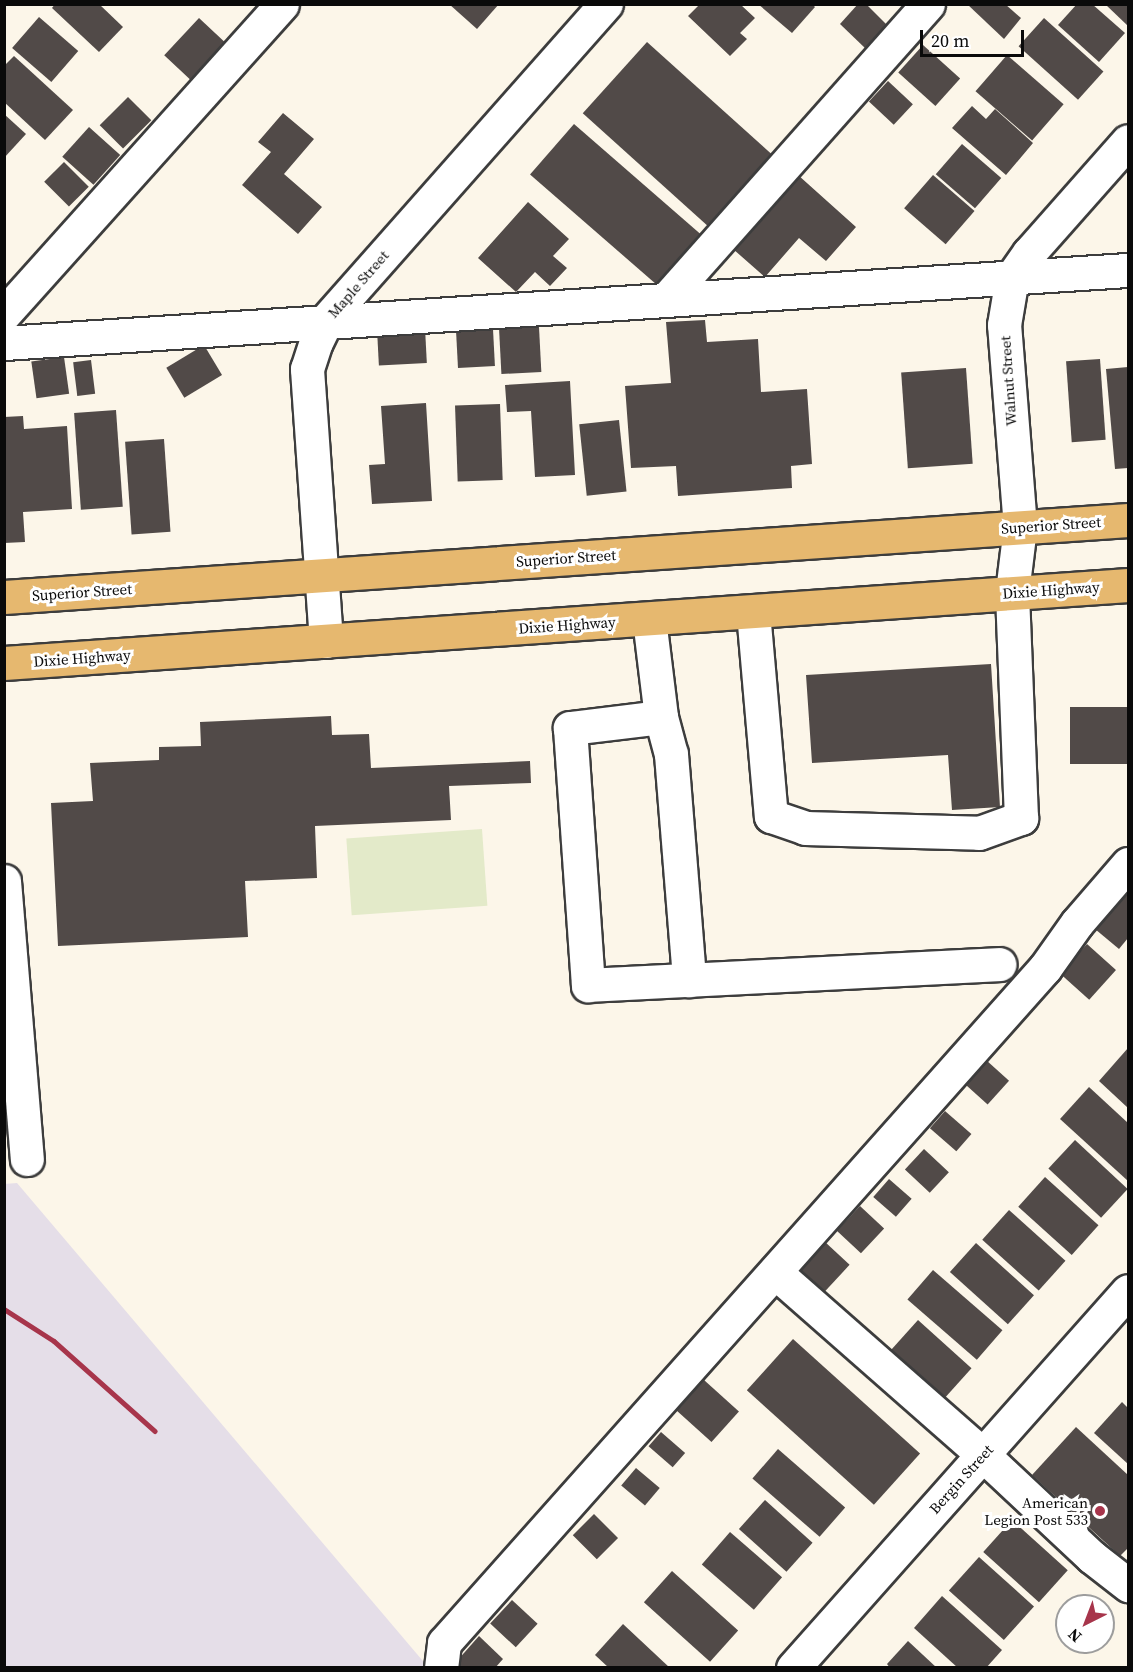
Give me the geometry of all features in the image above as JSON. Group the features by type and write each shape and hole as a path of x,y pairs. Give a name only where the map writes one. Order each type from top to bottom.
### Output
{"main road":[{"name":"Superior Street","path":"4,597 1128,520"},
{"name":"Dixie Highway","path":"4,663 1128,585"}],"street":[{"path":"4,314 282,4"},
{"name":"Maple Street","path":"326,641 307,369 327,319 606,4"},
{"path":"667,298 928,4"},
{"name":"Walnut Street","path":"753,612 771,816 805,828 979,833 1021,818 1012,592 1020,527 1004,363 1004,325 1012,277 1029,253 1128,141"},
{"path":"4,343 327,319 1128,270"},
{"path":"650,619 661,717 671,754 689,980"},
{"path":"661,717 570,728 569,753 588,985 999,964"},
{"path":"441,1668 444,1643 1046,968 1077,923 1128,864"},
{"path":"4,881 27,1159"},
{"path":"775,1272 982,1454 1092,1557 1128,1585"},
{"name":"Bergin Street","path":"793,1668 1128,1291"}],"shaded area":[{"path":"17,1183 428,1667 5,1668 4,1184"}],"green space":[{"path":"482,829 487,906 352,915 346,838"}],"building":[{"path":"55,4 99,4 123,27 99,52 52,8"},
{"path":"449,4 499,4 477,29"},
{"path":"758,4 812,4 815,7 792,33"},
{"path":"858,4 866,4 888,26 866,49 840,24"},
{"path":"967,4 1005,4 1021,18 1004,39"},
{"path":"1077,4 1092,4 1125,33 1099,62 1058,25"},
{"path":"1105,4 1128,4 1128,26"},
{"path":"699,5 741,5 755,18 740,33 747,39 730,56 688,16"},
{"path":"39,17 78,51 51,82 12,48"},
{"path":"199,18 227,44 192,81 164,55"},
{"path":"1044,18 1103,72 1078,100 1019,46"},
{"path":"647,42 775,157 711,228 583,113"},
{"path":"923,45 960,78 935,106 898,72"},
{"path":"1007,55 1064,104 1032,140 976,91"},
{"path":"14,56 73,110 45,140 4,102 4,66"},
{"path":"888,81 913,104 894,125 869,101"},
{"path":"128,97 151,120 123,149 100,125"},
{"path":"972,106 986,119 995,109 1033,143 1006,175 952,128"},
{"path":"283,113 314,139 284,174 322,207 298,234 242,185 271,152 258,142"},
{"path":"4,114 26,134 4,158"},
{"path":"574,124 705,238 661,289 530,175"},
{"path":"89,127 120,155 93,185 62,157"},
{"path":"962,144 1001,178 975,208 936,174"},
{"path":"64,162 89,187 69,207 44,182"},
{"path":"798,175 856,227 826,261 799,238 765,277 733,249"},
{"path":"933,175 975,211 946,244 904,208"},
{"path":"528,202 569,239 553,256 567,268 550,286 535,272 516,292 478,258"},
{"path":"705,320 707,342 758,339 761,392 807,389 812,464 791,466 792,488 678,496 676,466 631,468 625,386 671,383 666,322"},
{"path":"539,327 541,372 501,374 499,329"},
{"path":"425,328 427,363 379,365 377,331"},
{"path":"493,329 495,366 458,368 456,331"},
{"path":"204,345 222,375 184,398 166,368"},
{"path":"64,357 69,394 36,398 31,362"},
{"path":"1100,359 1106,440 1072,442 1066,361"},
{"path":"91,360 95,394 77,396 73,362"},
{"path":"1128,367 1128,468 1115,469 1106,369"},
{"path":"966,368 973,464 908,468 901,373"},
{"path":"570,381 575,475 535,477 531,411 507,412 505,385"},
{"path":"426,403 432,501 372,504 369,465 385,464 381,406"},
{"path":"500,404 503,480 458,482 455,406"},
{"path":"116,410 123,507 81,510 74,413"},
{"path":"23,416 24,429 67,426 72,509 23,512 25,542 4,543 4,417"},
{"path":"619,420 627,492 587,496 579,424"},
{"path":"164,439 170,532 132,534 125,442"},
{"path":"991,664 1000,807 952,810 948,755 812,763 806,675"},
{"path":"1070,707 1128,707 1128,764 1070,764"},
{"path":"331,716 332,735 369,734 371,768 530,761 531,783 449,786 451,820 315,826 317,878 245,881 248,937 58,946 51,803 93,801 90,763 159,760 159,747 201,746 200,722"},
{"path":"1128,892 1128,938 1119,949 1095,929"},
{"path":"1087,944 1116,970 1089,1000 1060,974"},
{"path":"1128,1048 1128,1108 1099,1081"},
{"path":"986,1060 1009,1081 988,1105 965,1084"},
{"path":"1089,1087 1128,1123 1128,1181 1060,1119"},
{"path":"945,1111 971,1134 956,1151 930,1128"},
{"path":"1075,1140 1128,1189 1101,1218 1048,1169"},
{"path":"924,1149 949,1172 930,1193 905,1169"},
{"path":"1045,1177 1099,1225 1072,1255 1018,1207"},
{"path":"889,1179 912,1199 896,1217 873,1197"},
{"path":"860,1206 884,1229 861,1253 837,1231"},
{"path":"1009,1210 1065,1261 1039,1291 982,1240"},
{"path":"824,1241 850,1265 823,1293 797,1270"},
{"path":"976,1243 1034,1295 1008,1324 950,1272"},
{"path":"933,1270 1002,1330 977,1360 907,1299"},
{"path":"918,1320 972,1368 944,1399 891,1350"},
{"path":"793,1339 920,1453 874,1505 747,1390"},
{"path":"704,1380 739,1411 711,1442 677,1410"},
{"path":"1122,1402 1128,1408 1128,1464 1094,1433"},
{"name":"American Legion Post 533","path":"1076,1427 1128,1475 1128,1548 1120,1556 1032,1475"},
{"path":"661,1432 685,1453 673,1467 649,1446"},
{"path":"778,1449 845,1507 820,1537 752,1478"},
{"path":"636,1468 660,1488 645,1506 621,1486"},
{"path":"765,1500 813,1543 786,1572 739,1529"},
{"path":"594,1514 618,1538 597,1559 573,1535"},
{"path":"1012,1520 1068,1570 1039,1602 983,1552"},
{"path":"730,1532 782,1577 754,1610 702,1564"},
{"path":"979,1557 1034,1607 1004,1640 949,1590"},
{"path":"672,1571 738,1631 710,1662 644,1602"},
{"path":"942,1596 1002,1650 986,1668 958,1668 914,1628"},
{"path":"512,1600 538,1624 516,1647 490,1623"},
{"path":"623,1624 670,1668 609,1668 595,1655"},
{"path":"479,1636 503,1659 495,1668 462,1668 456,1662"},
{"path":"908,1641 937,1668 890,1668 887,1664"}],"railway":[{"path":"4,1309 54,1341 155,1431"}],"place":[{"name":"American Legion Post 533","path":"1100,1511"}]}
